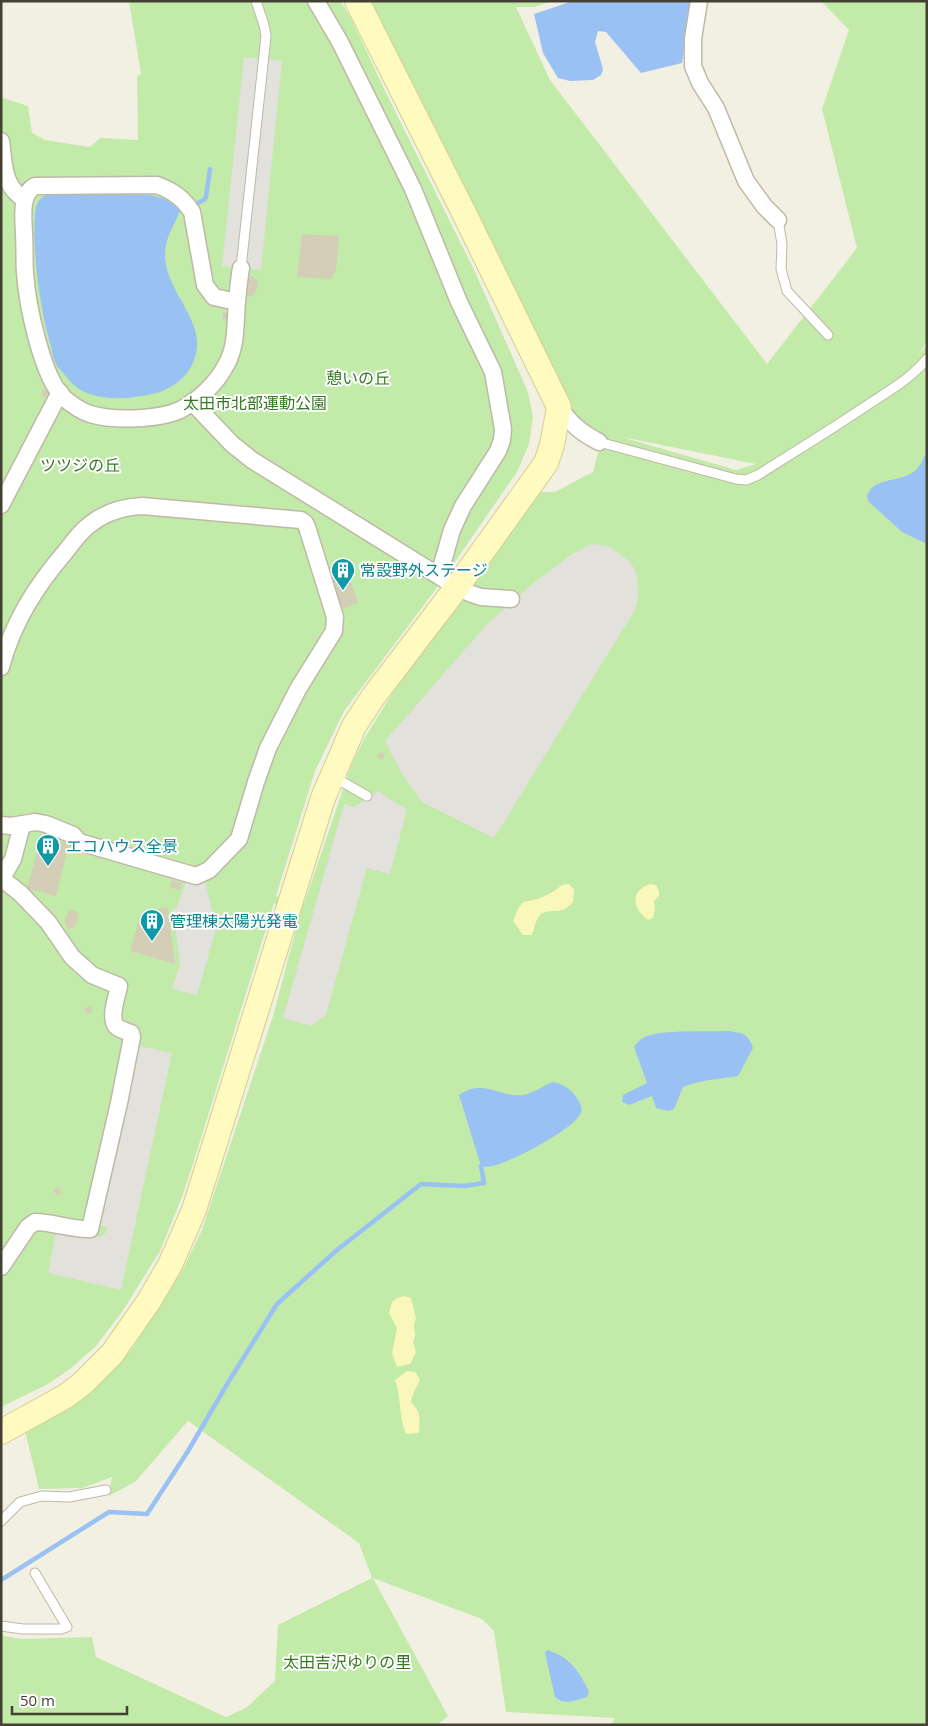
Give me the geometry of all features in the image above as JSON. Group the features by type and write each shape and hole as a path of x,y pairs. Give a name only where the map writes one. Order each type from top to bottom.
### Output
{"street":[{"path":"192,402 232,444 252,460 443,578 452,530 463,506 498,451 502,440 503,429 493,372 459,302 413,189 340,42 316,1"},
{"path":"357,1 558,407 573,425 584,434 599,442"},
{"path":"699,1 694,30 692,66 716,108 746,181 764,206 778,220"},
{"path":"1,141 4,171 11,188 25,199"},
{"path":"236,302 214,297 204,285 194,219 187,204 176,193 157,185 35,186 30,188 25,199 25,274 33,320 49,374 64,398 88,413 101,417 116,418 150,417 167,414 181,410 209,388 227,365 234,342 236,302 241,268"},
{"path":"1,504 60,392"},
{"path":"1,1432 66,1396 98,1368 112,1354 149,1301 170,1265 194,1210 323,798 354,726 373,697 457,587 546,462 552,445 558,407"},
{"path":"1,667 7,645 28,602 56,562 92,522 113,512 134,506 301,520 306,523 335,617 334,632 298,689 272,741 256,782 239,839 209,870 196,876 79,842 74,835 46,824 35,822 11,826 1,824"},
{"path":"469,593 481,597 511,599"},
{"path":"1,1267 28,1227 35,1222 90,1229 132,1041 131,1033 121,1030 114,1021 113,1014 119,986 92,975 72,958 48,922 20,893 2,878 13,859 22,825"}],"lane":[{"path":"241,268 266,36 256,1"},
{"path":"778,220 782,244 781,268 787,291 828,335"},
{"path":"599,442 718,475 746,480 758,475 844,421 906,379 918,370 927,359"},
{"path":"332,776 367,796"},
{"path":"1,1521 20,1502 42,1496 69,1497 106,1490"},
{"path":"1,1619 4,1627 61,1629 67,1627 35,1573"}],"green space":[{"path":"129,1 340,1 350,16 475,272 528,392 533,417 529,444 517,472 436,589 344,711 315,771 276,896 304,904 351,766 364,739 392,694 540,492 555,492 593,472 599,449 588,428 553,388 366,1 552,1 534,7 516,7 550,80 767,364 857,248 822,109 849,30 819,1 927,1 927,341 919,354 927,345 927,1725 611,1725 615,1718 506,1712 494,1631 482,1619 373,1578 448,1716 437,1725 1,1725 1,1631 4,1636 21,1639 92,1637 96,1657 226,1717 246,1708 275,1681 278,1625 372,1578 359,1543 188,1421 135,1482 109,1496 112,1477 82,1488 39,1489 25,1430 70,1408 133,1348 182,1271 202,1230 273,1016 301,911 274,903 182,1197 160,1251 122,1312 96,1346 70,1369 48,1384 1,1407 1,100 3,98 28,106 32,133 45,140 90,147 100,138 138,140 137,76 141,74","holes":["621,437 756,464 736,470"]}],"sand":[{"path":"569,884 574,890 573,902 563,910 543,913 537,919 532,935 523,935 513,921 523,902 534,900 553,892 562,885"},
{"path":"650,884 656,885 659,896 654,901 655,910 653,918 648,920 636,905 636,895"},
{"path":"404,1296 411,1298 416,1318 413,1342 416,1352 410,1364 397,1367 392,1353 397,1328 389,1313 392,1302"},
{"path":"407,1371 415,1372 420,1379 411,1402 417,1409 419,1416 419,1433 406,1434 402,1420 399,1394 395,1380"}],"shaded area":[{"path":"244,57 282,61 261,270 222,266"},
{"path":"592,544 608,546 629,561 634,568 637,576 638,590 635,610 494,838 422,802 402,774 385,741 487,624 531,585 572,554"},
{"path":"378,791 407,810 390,874 367,868 326,1015 311,1026 283,1018 344,804 354,807"},
{"path":"187,879 206,884 216,929 197,995 172,989 180,964 173,910 177,907"},
{"path":"134,1045 172,1053 121,1290 48,1273 57,1228 99,1237 104,1235 106,1231 107,1227 96,1225"}],"water":[{"path":"573,1 691,1 682,63 641,73 606,32 598,31 595,42 603,69 601,75 593,80 570,81 558,78 543,53 534,14"},
{"path":"48,194 149,195 166,200 180,211 165,249 166,265 170,279 195,329 197,342 196,356 189,370 172,386 160,392 139,397 103,397 81,390 57,366 45,325 35,248 34,226 36,207 40,199"},
{"path":"927,451 927,544 902,532 868,501 867,496 871,489 882,482 911,474 917,469"},
{"path":"738,1032 747,1037 753,1048 738,1076 703,1081 683,1087 674,1109 668,1111 656,1108 652,1096 629,1105 622,1102 623,1095 647,1083 634,1047 642,1039 653,1034 663,1033"},
{"path":"552,1082 566,1087 577,1098 582,1108 577,1119 557,1135 529,1151 494,1166 481,1166 459,1095 468,1090 484,1088 506,1094 523,1095 534,1092"},
{"path":"547,1650 562,1656 573,1666 589,1692 587,1697 567,1702 555,1697 545,1653"}],"building":[{"path":"302,234 339,236 336,271 331,279 297,277"},
{"path":"252,276 257,280 258,284 255,295 250,297 246,294 246,281"},
{"path":"223,312 229,313 229,319 222,319"},
{"path":"42,390 48,391 48,397 42,397"},
{"name":"常設野外ステージ","path":"348,573 358,603 338,610 328,579"},
{"path":"379,752 385,754 382,760 377,757"},
{"name":"エコハウス全景","path":"41,837 69,844 56,896 27,888"},
{"path":"172,880 182,883 180,890 170,887"},
{"name":"管理棟太陽光発電","path":"168,907 175,964 130,951 139,920 146,922 145,911"},
{"path":"74,910 78,916 77,922 74,927 68,930 65,918 69,911"},
{"path":"90,1006 93,1012 87,1014 84,1009"},
{"path":"58,1187 62,1192 58,1196 53,1191"}],"waterway":[{"path":"192,206 206,197 210,169"},
{"path":"1,1580 109,1512 147,1514 188,1451 277,1304 337,1250 421,1184 464,1186 484,1183 481,1166"}],"place":[{"name":"常設野外ステージ","path":"343,591"},
{"name":"エコハウス全景","path":"48,867"},
{"name":"管理棟太陽光発電","path":"152,942"}],"park label":[{"name":"憩いの丘","path":"358,378"},
{"name":"太田市北部運動公園","path":"255,403"},
{"name":"ツツジの丘","path":"80,465"},
{"name":"太田吉沢ゆりの里","path":"347,1662"}]}
